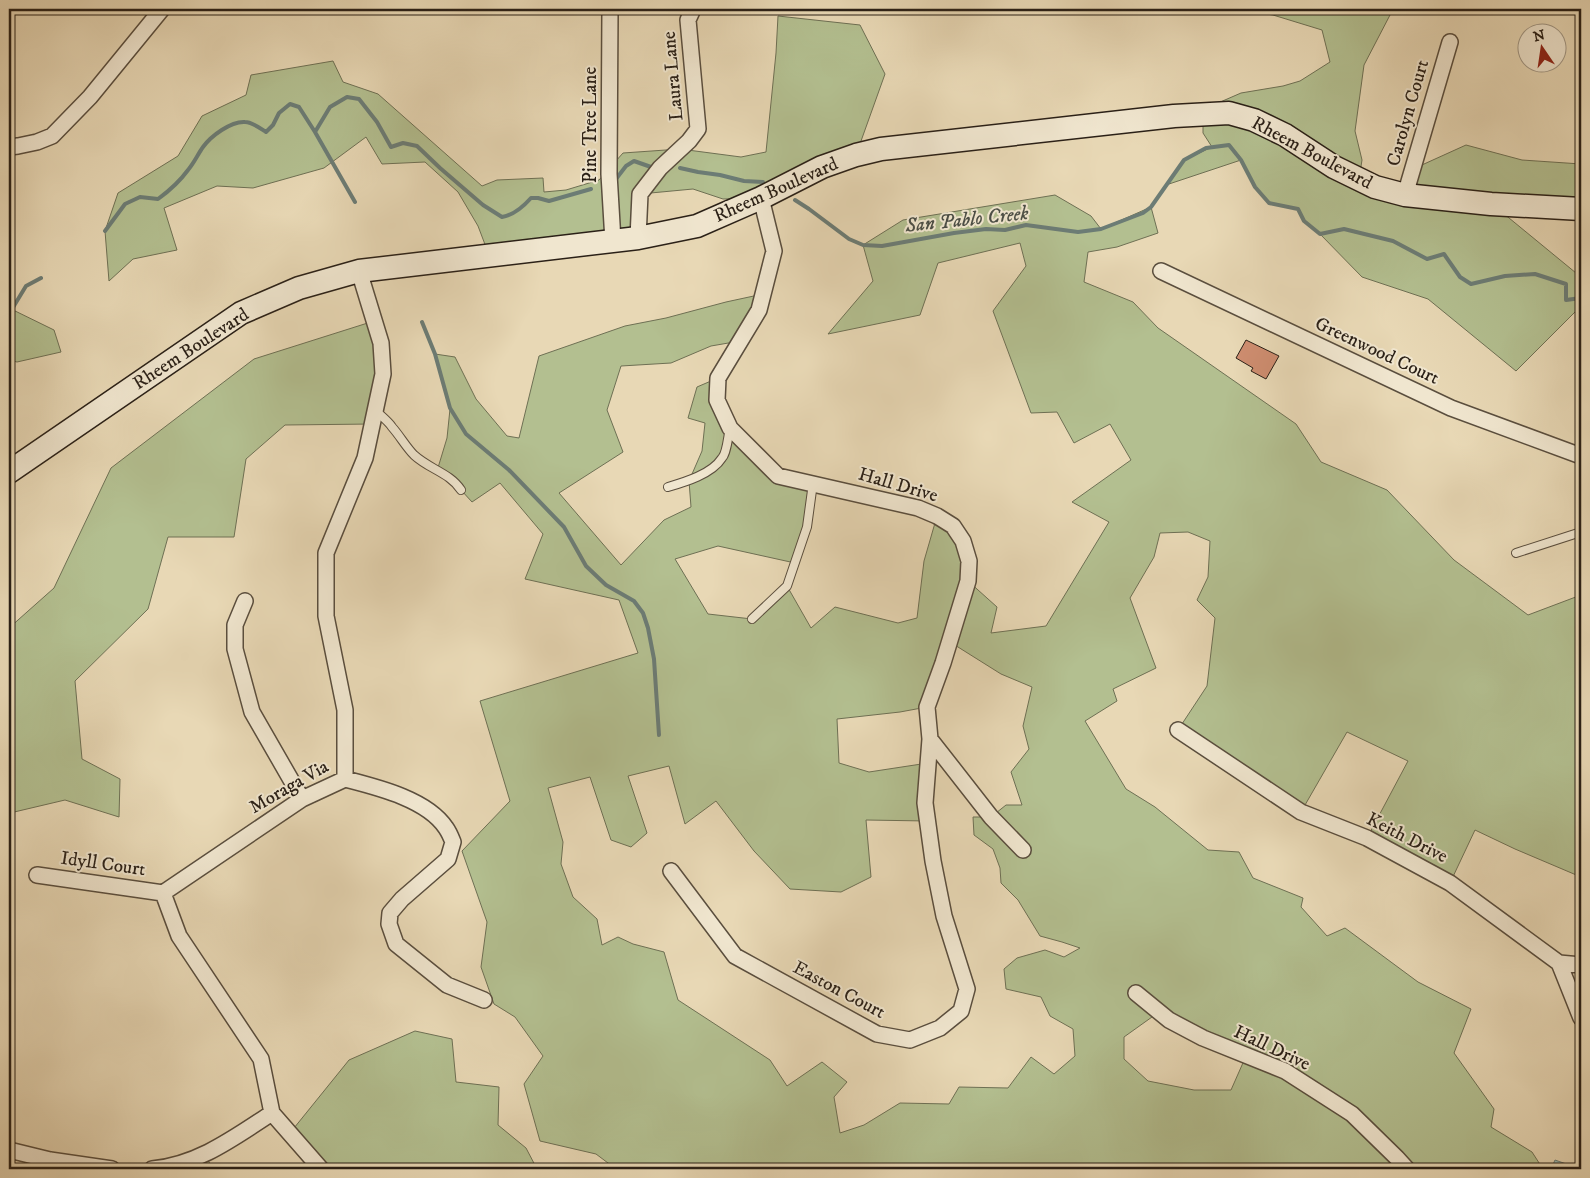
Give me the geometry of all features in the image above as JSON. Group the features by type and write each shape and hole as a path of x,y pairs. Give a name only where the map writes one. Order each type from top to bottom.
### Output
{"street":[{"path":"9,147 37,142 52,136 90,97 162,9"},
{"name":"Laura Lane","path":"638,238 640,194 660,168 689,141 698,129 688,20 693,9"},
{"name":"Pine Tree Lane","path":"610,10 609,174 612,241"},
{"name":"Carolyn Court","path":"1405,195 1450,42"},
{"name":"Rheem Boulevard","path":"9,472 241,313 299,288 359,271 638,238 696,226 761,198 822,167 856,155 881,149 1174,116 1229,113 1254,120 1285,135 1334,167 1375,187 1405,195 1491,204 1581,209"},
{"name":"Hall Drive","path":"761,198 774,251 759,310 718,378 717,400 730,428 778,476 918,508 938,516 952,526 963,541 969,561 968,581 926,707 930,739"},
{"name":"Moraga Via","path":"164,893 302,798 345,779 345,710 326,616 326,552 365,458 383,374 381,343 359,271"},
{"name":"Greenwood Court","path":"1161,271 1451,408 1581,456"},
{"path":"245,601 235,625 235,649 252,712 302,798"},
{"name":"Keith Drive","path":"1178,730 1301,812 1367,838 1450,883 1559,963"},
{"path":"930,739 991,817 1023,850"},
{"name":"Easton Court","path":"672,871 735,956 877,1034 910,1040 940,1028 961,1011 967,989 944,916 932,861 925,803 930,739"},
{"path":"345,779 394,792 429,811 446,827 453,842 448,859 402,899 390,913 389,924 396,944 447,985 484,1000"},
{"name":"Idyll Court","path":"37,875 164,893"},
{"path":"164,893 179,936 261,1059 272,1114 321,1169"},
{"path":"1581,965 1559,963 1581,1018"},
{"name":"Hall Drive","path":"1136,993 1169,1020 1203,1038 1285,1072 1352,1114 1407,1169"},
{"path":"152,1169 166,1168 205,1155 272,1114"},
{"path":"9,1150 50,1160 112,1169"}],"lane":[{"path":"375,410 391,425 413,454 449,477 461,490"},
{"path":"668,487 688,481 714,467 724,457 730,428"},
{"path":"752,619 787,586 807,527 813,483"},
{"path":"1516,553 1581,532"}],"green space":[{"path":"1233,9 1389,9 1390,15 1364,65 1355,131 1362,160 1359,179 1405,195 1413,169 1466,145 1522,160 1581,164 1581,209 1492,204 1576,273 1581,274 1581,306 1516,371 1428,299 1362,277 1320,234 1304,221 1298,209 1269,203 1255,187 1241,160 1166,185 1184,160 1212,147 1203,133 1203,124 1218,103 1241,93 1283,86 1300,81 1330,62 1322,30 1273,15"},
{"path":"778,16 860,25 885,74 856,155 761,198 723,199 693,189 640,194 638,238 489,255 478,226 458,192 425,162 382,164 366,137 324,168 253,188 217,186 164,208 177,250 133,259 109,281 105,231 118,193 178,156 202,116 246,95 251,75 333,61 343,82 378,94 482,186 497,180 543,178 544,192 566,190 599,180 623,153 680,149 741,157 766,152"},
{"path":"1055,195 1091,216 1101,229 1151,207 1158,233 1117,247 1088,252 1084,282 1133,302 1158,328 1296,424 1321,462 1387,490 1454,560 1528,615 1581,595 1581,877 1475,830 1450,883 1367,838 1408,761 1347,732 1301,812 1178,730 1207,686 1215,618 1197,600 1208,577 1210,541 1188,532 1160,533 1154,557 1130,598 1156,668 1113,689 1117,701 1085,721 1126,789 1155,807 1208,850 1239,852 1253,878 1303,898 1301,907 1327,936 1345,928 1418,982 1471,1009 1454,1053 1494,1109 1491,1127 1532,1152 1543,1169 616,1169 596,1154 540,1141 524,1084 543,1056 515,1017 494,1004 481,967 487,922 462,851 510,801 480,701 638,653 619,600 525,579 543,534 500,483 472,502 461,490 437,471 447,438 450,409 435,354 455,357 476,399 507,436 519,438 539,356 625,326 763,294 740,341 711,346 671,363 621,366 607,410 623,452 559,493 621,565 664,520 691,507 689,481 702,451 705,423 688,418 697,387 718,378 717,400 778,476 813,483 807,527 795,563 718,546 675,559 708,614 752,619 787,586 811,628 835,607 898,623 917,618 924,561 937,516 953,526 968,581 997,607 991,633 1046,626 1109,522 1072,502 1131,460 1110,424 1074,443 1057,412 1031,413 993,311 1026,266 1020,243 938,263 920,315 828,334 873,281 863,245 903,220","holes":["950,642 1001,674 1032,687 1023,726 1029,749 1011,772 1022,805 1006,805 991,817 973,817 974,835 993,849 1000,868 1001,883 1018,900 1040,936 1080,948 1064,957 1045,950 1017,958 1004,969 1006,989 1041,997 1050,1016 1073,1029 1075,1056 1054,1074 1031,1057 1008,1088 959,1087 949,1104 900,1103 864,1125 840,1133 834,1097 847,1082 822,1062 787,1086 770,1060 678,1000 664,952 633,944 618,937 602,945 597,919 573,897 561,864 563,842 548,788 590,777 611,840 631,847 647,833 628,776 669,766 685,824 716,801 754,851 790,889 841,892 871,877 866,820 927,821 928,763 869,772 839,763 837,719 927,707","1159,1012 1246,1056 1231,1090 1194,1090 1148,1081 1124,1059 1124,1037"]},
{"path":"9,308 54,330 61,352 17,362 9,360"},
{"path":"374,321 381,343 372,424 285,425 246,459 234,537 168,537 148,609 75,681 82,759 120,779 119,817 65,800 10,813 9,628 54,588 111,468 254,359"},
{"path":"415,1031 452,1039 456,1082 499,1087 498,1125 526,1148 537,1169 320,1169 290,1133 349,1060"},
{"path":"205,1155 213,1169 167,1169"}],"water":[{"path":"1555,1160 1572,1166 1571,1169 1551,1169"}],"building":[{"path":"1246,340 1279,356 1266,379 1251,371 1253,368 1236,358"}],"waterway":[{"name":"San Pablo Creek","path":"105,231 125,204 140,197 158,199 166,193 185,174 207,143 216,134 228,127 240,122 248,122 266,132 273,125 279,113 290,104 299,107 315,132 330,107 347,97 359,99 377,122 391,147 403,143 417,146 483,205 502,217 518,210 531,198 549,201 591,189"},
{"path":"315,132 355,202"},
{"name":"San Pablo Creek","path":"795,200 849,239 863,245 882,246 954,233 986,229 1005,230 1026,225 1078,232 1101,229 1143,213 1151,207 1184,160 1206,148 1229,145 1241,160 1255,187 1269,203 1298,209 1304,221 1320,234 1344,229 1393,241 1427,259 1444,254 1460,277 1471,284 1505,276 1535,274 1566,284 1566,300 1581,298"},
{"name":"San Pablo Creek","path":"616,179 626,166 634,161 651,167"},
{"name":"San Pablo Creek","path":"680,168 744,181 763,182"},
{"name":"San Pablo Creek","path":"9,314 26,286 41,278"},
{"path":"422,322 435,354 450,408 466,434 509,470 564,527 586,566 606,585 634,601 643,613 654,659 659,735"}]}
